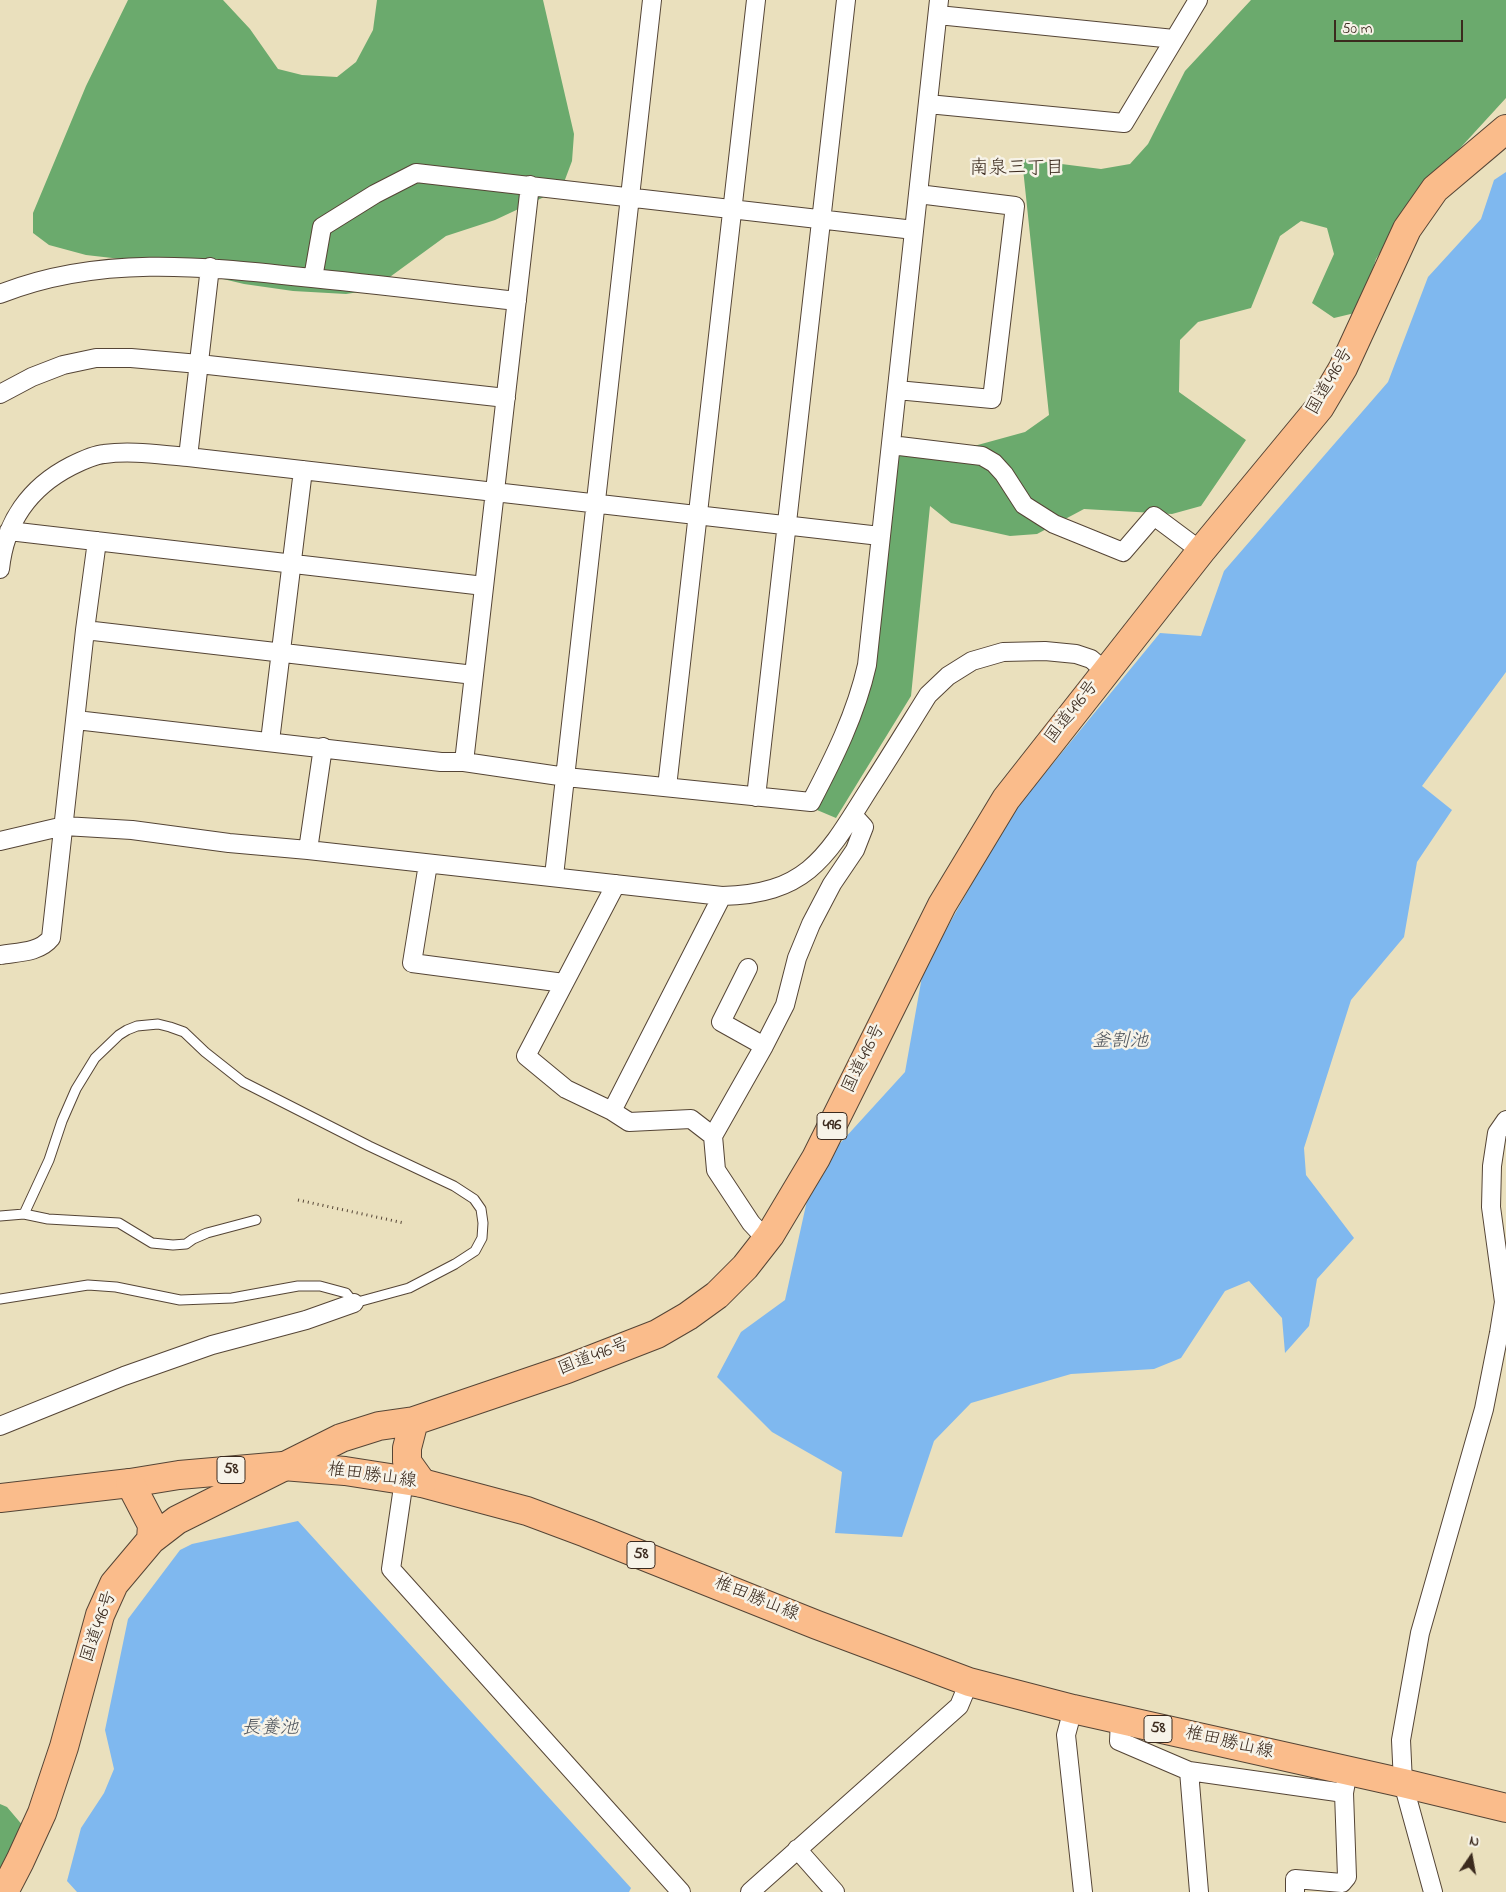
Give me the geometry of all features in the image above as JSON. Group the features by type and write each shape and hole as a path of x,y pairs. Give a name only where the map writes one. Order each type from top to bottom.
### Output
{"main road":[{"name":"国道496号","path":"4,1892 42,1813 64,1747 100,1615 114,1584 151,1540 177,1520 340,1438 379,1426 414,1421 567,1369 657,1334 688,1316 718,1295 745,1267 766,1239 816,1158 942,905 1006,799 1201,551 1320,407 1343,368 1406,229 1435,189 1506,129"},
{"path":"413,1482 407,1462 407,1448 414,1421"},
{"name":"椎田勝山線","path":"0,1498 130,1483 179,1475 283,1466 346,1471 413,1482 462,1493 526,1511 969,1682 1120,1720 1346,1782 1403,1783 1506,1808"},
{"path":"130,1483 152,1525 151,1540"}],"street":[{"path":"554,876 652,0"},
{"path":"667,788 756,0"},
{"path":"756,797 846,0"},
{"path":"928,104 1124,123 1198,0"},
{"path":"76,720 440,762 464,762 566,777 811,802 834,758 862,689 867,665 938,7 1174,39"},
{"path":"313,278 322,228 375,194 416,172 914,230"},
{"path":"464,762 530,185"},
{"path":"897,390 992,399 1015,206 918,194"},
{"path":"0,294 24,285 62,275 158,265 210,267 517,301"},
{"path":"188,457 210,267"},
{"path":"0,394 32,377 63,365 96,358 131,358 506,398"},
{"path":"890,445 982,456 994,463 1004,474 1024,505 1054,524 1123,552 1154,516 1201,551"},
{"path":"0,569 9,531 27,500 39,486 61,471 81,461 102,454 131,452 880,536"},
{"path":"270,741 303,470"},
{"path":"9,531 484,586"},
{"path":"0,955 45,946 52,938 85,630 97,541"},
{"path":"85,630 474,675"},
{"path":"0,840 64,826 132,830 229,843 554,876 722,896 746,896 766,892 784,885 802,875 829,852 928,696 948,676 972,661 1003,652 1045,651 1076,654 1091,659 1105,671"},
{"path":"308,850 323,747"},
{"path":"766,1239 751,1223 716,1170 713,1136 785,1005 797,958 811,924 832,884 855,850 864,826 854,815"},
{"path":"428,864 412,963 564,983"},
{"path":"616,884 526,1056 566,1089 612,1111 629,1122 691,1119 713,1136"},
{"path":"612,1111 722,896"},
{"path":"748,968 721,1022 764,1046"},
{"path":"1433,1892 1403,1783 1401,1740 1420,1633 1484,1409 1505,1301 1491,1207 1492,1166 1497,1133 1506,1120"},
{"path":"0,1426 124,1376 204,1348 306,1320 354,1303"},
{"path":"413,1482 391,1569 681,1892"},
{"path":"750,1892 959,1706 969,1682"},
{"path":"1074,1709 1066,1735 1083,1892"},
{"path":"1120,1720 1119,1741 1189,1771 1346,1782 1347,1877 1342,1883 1295,1879 1295,1892"},
{"path":"1189,1771 1199,1892"},
{"path":"798,1850 836,1892"}],"lane":[{"path":"0,1299 88,1285 116,1286 180,1300 232,1298 298,1286 320,1286 346,1294 354,1303 408,1288 455,1264 475,1251 482,1238 483,1223 481,1210 474,1199 454,1186 369,1146 243,1082 205,1052 184,1032 170,1026 158,1024 137,1026 127,1030 95,1058 76,1089 62,1121 49,1160 24,1214"},
{"path":"0,1216 24,1214 48,1219 119,1223 152,1243 173,1245 186,1244 192,1239 207,1233 256,1220"}],"path":[{"path":"298,1200 404,1223"}],"green space":[{"path":"128,0 223,0 250,29 278,69 302,75 337,77 356,62 373,30 377,0 543,0 574,134 572,161 563,185 542,198 495,220 446,236 372,290 346,294 293,291 244,284 156,263 86,255 49,245 33,233 33,213 86,86"},
{"path":"1251,0 1506,0 1506,98 1419,193 1376,259 1359,312 1334,318 1312,303 1334,254 1327,228 1301,221 1280,236 1251,308 1198,322 1180,340 1179,392 1246,440 1201,506 1172,514 1084,509 1037,534 1010,536 951,523 930,506 911,696 836,818 817,810 868,693 900,445 974,446 1025,432 1049,415 1022,159 1101,169 1130,164 1148,144 1185,71"},
{"path":"0,1804 7,1807 24,1827 0,1892"}],"water":[{"name":"釜割池","path":"1506,172 1506,672 1422,786 1452,810 1417,862 1404,937 1351,1000 1304,1148 1306,1175 1354,1238 1317,1279 1309,1326 1285,1353 1282,1318 1249,1281 1225,1291 1181,1358 1154,1369 1071,1374 971,1403 934,1441 902,1537 835,1533 842,1472 772,1432 717,1377 741,1332 785,1300 808,1196 833,1151 905,1072 923,971 1009,817 1160,633 1201,636 1224,571 1388,382 1428,277 1481,219 1494,180"},
{"name":"長養池","path":"298,1521 631,1888 629,1892 77,1892 67,1881 81,1828 104,1793 114,1769 105,1730 128,1619 180,1550 192,1544"}],"district":[{"name":"南泉三丁目","path":"1017,170"}]}
